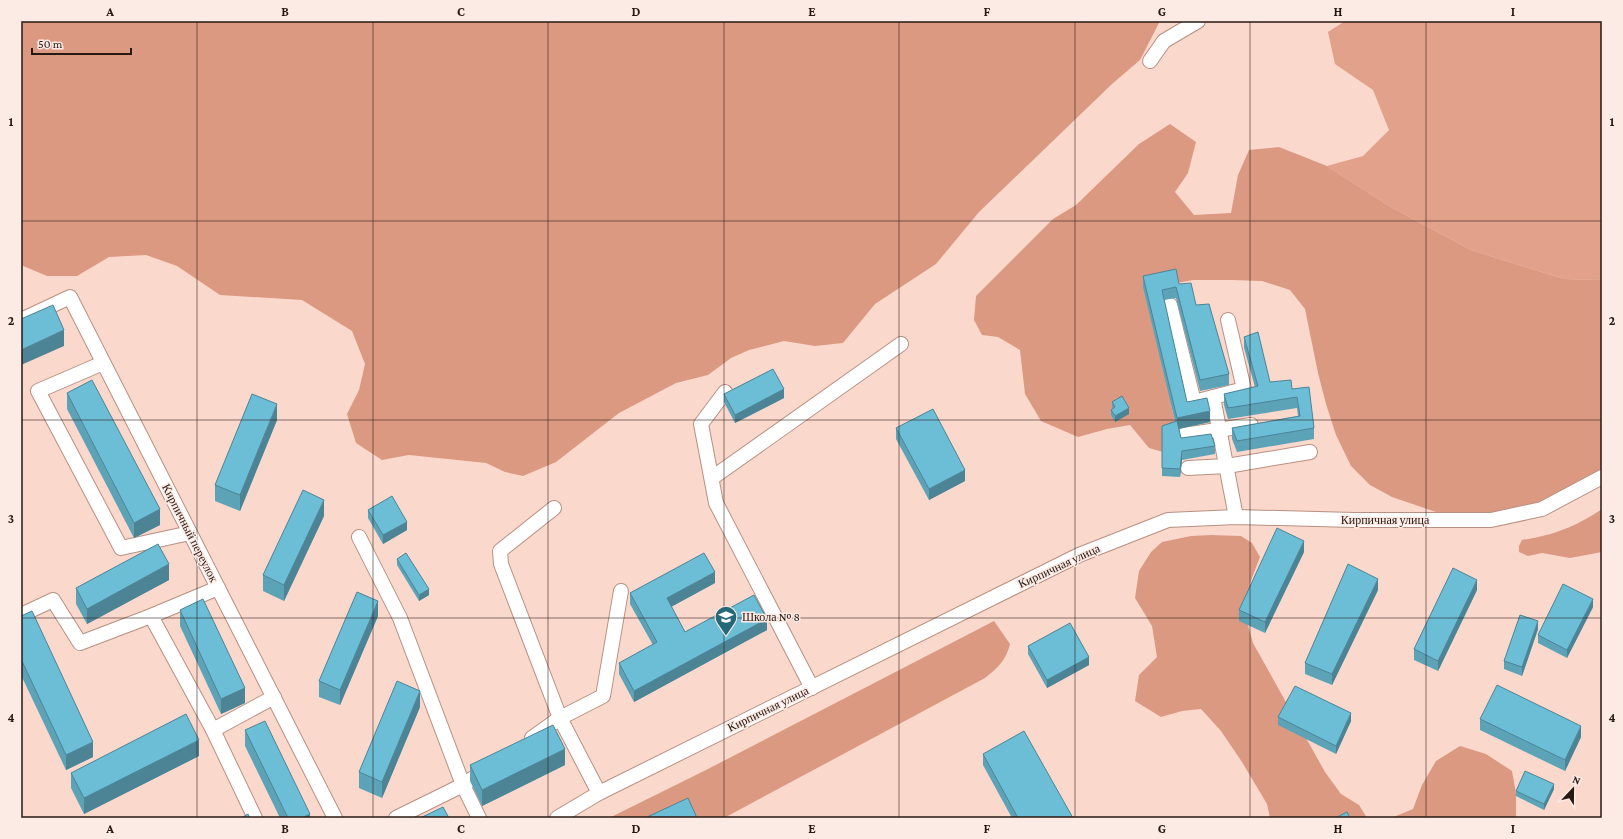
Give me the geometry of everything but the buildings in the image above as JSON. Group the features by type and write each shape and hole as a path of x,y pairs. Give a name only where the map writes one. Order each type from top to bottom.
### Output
{"street":[{"path":"1150,61 1164,41 1198,21"},
{"name":"Кирпичный переулок","path":"21,320 70,297 335,818"},
{"path":"1170,305 1194,402 1244,389 1228,320"},
{"path":"712,478 901,344"},
{"path":"103,362 38,391 121,548 190,532"},
{"path":"726,392 701,424 716,503 812,688"},
{"path":"1213,397 1236,517"},
{"path":"1184,435 1262,423"},
{"path":"1188,468 1227,466 1310,452"},
{"name":"Кирпичная улица","path":"557,818 599,793 1079,555 1168,520 1236,517 1354,520 1491,520 1542,509 1602,477"},
{"path":"554,508 500,551 502,564 560,718 599,793"},
{"path":"359,537 400,618 462,785 479,818"},
{"path":"21,615 53,600 80,643 152,616 218,588"},
{"path":"521,745 560,718 603,696 621,590"},
{"path":"152,616 213,730 255,818"},
{"path":"213,730 274,697"},
{"path":"396,818 462,785 495,763"}],"shaded area":[{"path":"21,21 1160,21 1140,60 1112,84 979,212 936,264 875,304 843,343 815,346 784,341 749,350 731,358 708,375 676,383 619,413 556,462 523,476 505,472 486,463 409,455 382,460 356,443 347,414 359,390 365,364 352,331 302,300 220,295 177,266 146,255 109,257 77,276 47,276 21,265"},
{"path":"1345,21 1602,21 1602,280 1564,279 1471,250 1389,206 1327,166 1363,156 1389,130 1373,90 1335,64 1328,32"},
{"path":"1170,124 1196,142 1188,173 1175,192 1194,215 1231,213 1238,175 1249,150 1279,147 1327,166 1389,206 1471,250 1564,279 1602,280 1602,471 1569,497 1494,513 1436,512 1392,497 1370,485 1351,466 1336,435 1318,373 1305,309 1290,290 1262,281 1193,280 1166,285 1156,304 1172,409 1180,440 1163,452 1149,448 1130,425 1107,429 1078,437 1041,421 1025,394 1020,350 998,337 982,335 974,320 976,296 1053,219 1076,205 1139,144"},
{"path":"1602,509 1602,552 1570,558 1542,553 1528,556 1519,552 1519,546 1522,540 1554,533 1583,521"},
{"path":"1191,536 1241,536 1252,543 1260,557 1250,583 1245,615 1253,643 1325,772 1341,794 1359,805 1367,818 1270,818 1267,804 1242,762 1221,731 1201,709 1182,711 1161,717 1135,701 1139,675 1157,657 1152,626 1135,598 1139,571 1151,552 1162,542"},
{"path":"994,621 1010,644 1001,663 985,678 724,818 609,818 706,770"},
{"path":"1460,746 1486,754 1512,771 1516,793 1516,818 1391,818 1413,809 1422,785 1436,761"}],"place":[{"name":"Школа № 8","path":"726,636"}]}
